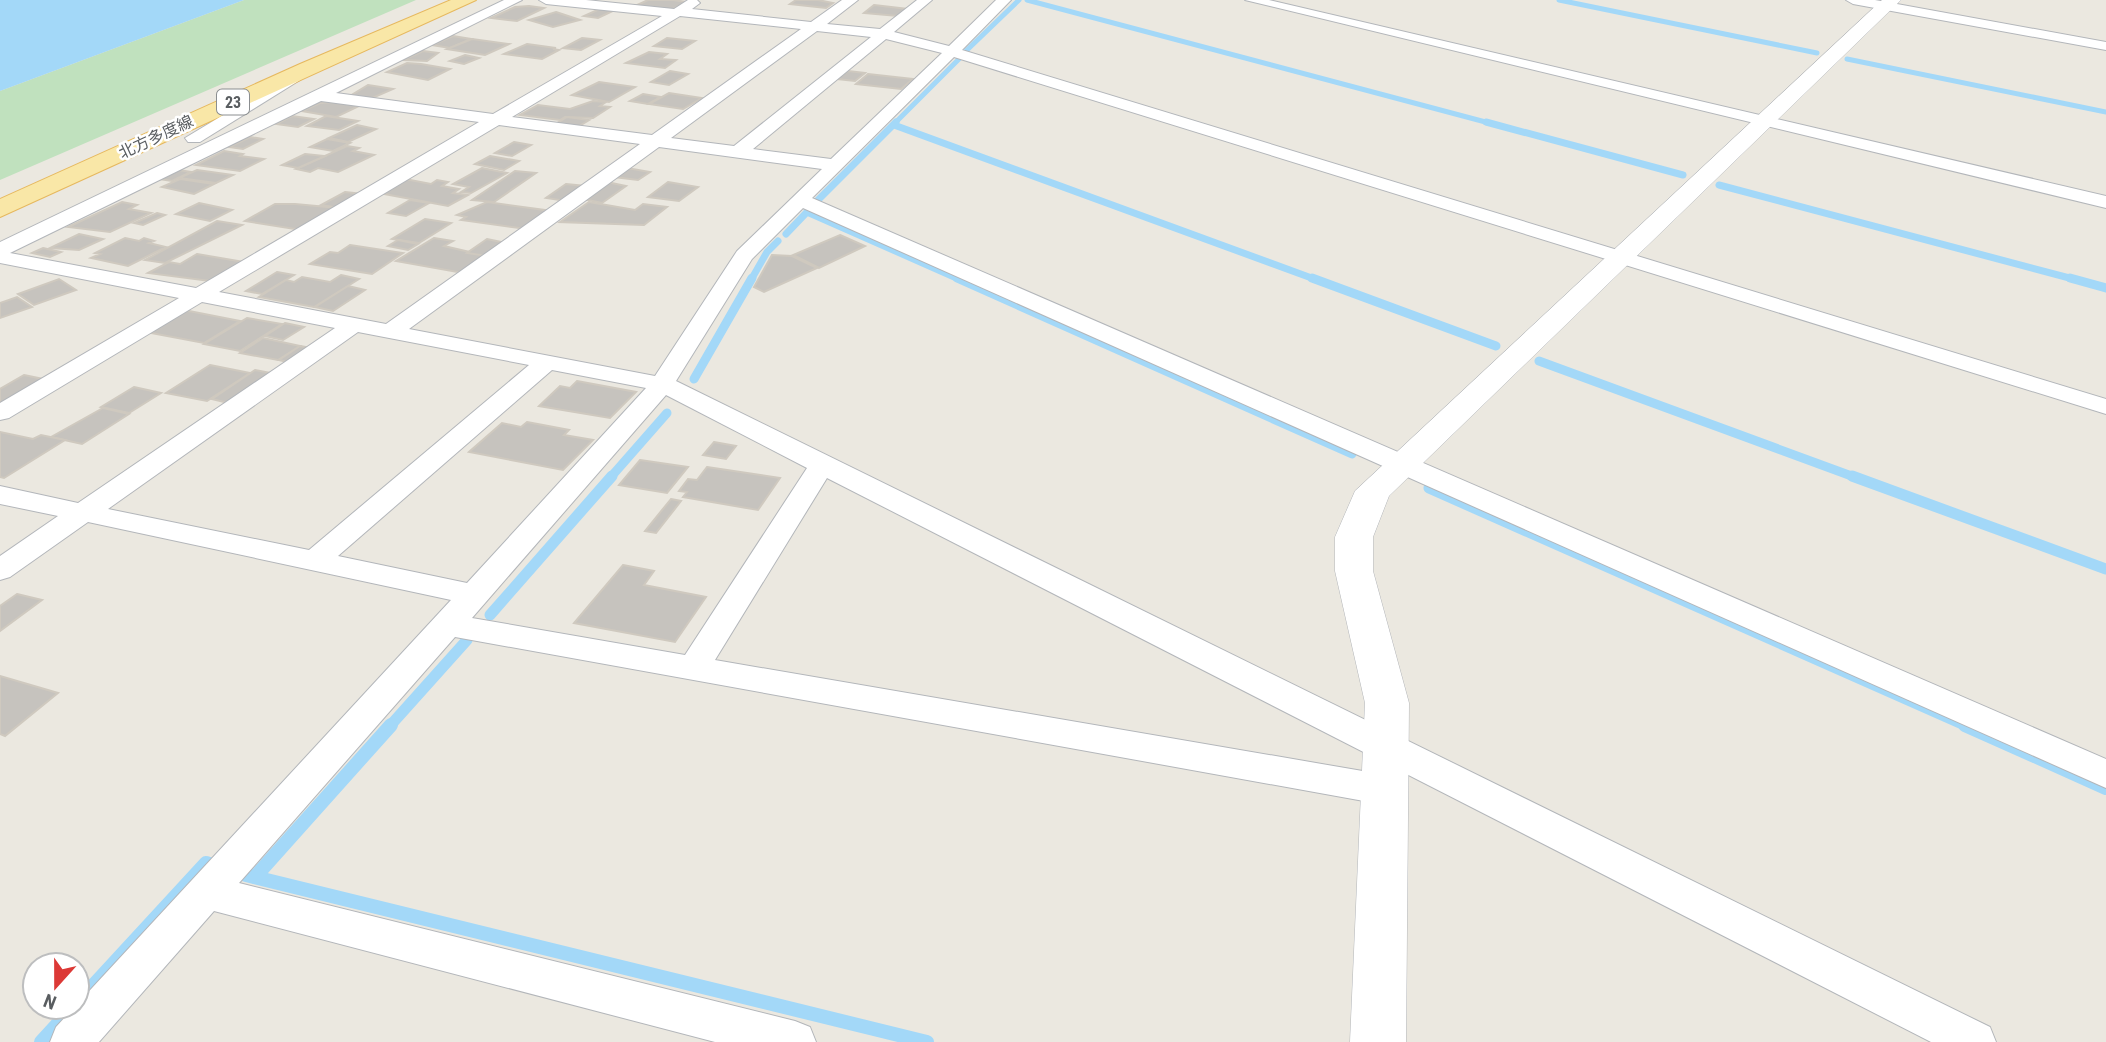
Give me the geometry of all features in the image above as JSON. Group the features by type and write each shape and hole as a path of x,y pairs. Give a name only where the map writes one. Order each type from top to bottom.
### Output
{"main road":[{"name":"北方多度線","path":"0,209 307,68 467,0"}],"street":[{"path":"0,249 515,0"},
{"path":"546,0 884,34 951,51 2106,407"},
{"path":"0,413 697,0"},
{"path":"390,332 850,0"},
{"path":"737,153 925,0"},
{"path":"71,1042 662,384 744,255 797,200 1004,0"},
{"path":"1252,0 2106,202"},
{"path":"1853,0 1889,3 2106,46"},
{"path":"1378,1042 1387,703 1354,571 1354,537 1373,491 1889,3"},
{"path":"0,249 157,161 280,88 307,68"},
{"path":"321,96 833,165"},
{"path":"797,200 2106,774"},
{"path":"0,257 662,384 823,464 1387,769 1975,1042"},
{"path":"0,570 354,325"},
{"path":"316,561 547,362"},
{"path":"694,667 823,464"},
{"path":"0,495 475,595"},
{"path":"448,625 694,667 1387,769"},
{"path":"206,892 795,1042"}],"green space":[{"path":"244,0 416,0 0,180 0,91"}],"water":[{"path":"0,0 244,0 0,91"}],"building":[{"path":"648,0 687,2 671,10 635,6"},
{"path":"796,0 833,3 826,8 790,4"},
{"path":"874,5 908,9 898,16 864,13"},
{"path":"515,7 544,8 517,21 491,18"},
{"path":"604,7 617,9 598,18 584,16"},
{"path":"556,12 580,20 553,27 529,20"},
{"path":"453,36 471,39 450,48 432,45"},
{"path":"582,38 600,40 581,50 563,48"},
{"path":"667,38 695,41 682,49 654,46"},
{"path":"472,39 509,44 485,55 447,49"},
{"path":"527,44 559,50 542,59 504,54"},
{"path":"423,51 438,53 427,61 403,60"},
{"path":"649,52 667,54 660,59 676,60 665,68 626,63"},
{"path":"465,55 479,58 464,64 450,61"},
{"path":"407,63 450,69 428,80 387,72"},
{"path":"670,71 688,74 669,85 651,82"},
{"path":"848,71 865,73 855,81 837,79"},
{"path":"868,74 913,79 901,89 856,84"},
{"path":"599,82 635,87 609,102 572,95"},
{"path":"368,85 393,89 370,99 350,96"},
{"path":"669,93 702,98 683,109 649,104"},
{"path":"643,94 661,97 648,104 630,101"},
{"path":"593,101 606,102 600,106 610,107 593,118 565,117 560,120 520,115 538,105 570,109"},
{"path":"320,103 359,106 336,117 302,111"},
{"path":"292,116 314,119 298,127 276,124"},
{"path":"326,116 358,121 339,130 307,126"},
{"path":"567,117 589,120 576,128 554,125"},
{"path":"357,125 376,129 348,142 329,138"},
{"path":"250,137 263,139 243,149 229,147"},
{"path":"327,139 350,143 333,151 310,147"},
{"path":"514,142 531,145 512,156 495,153"},
{"path":"347,146 359,148 353,151 374,155 338,172 318,168 310,172 296,169"},
{"path":"224,151 264,159 240,171 196,165"},
{"path":"305,154 325,156 298,168 282,165"},
{"path":"490,156 519,161 504,170 475,164"},
{"path":"482,168 507,173 471,193 461,192 469,187 453,184"},
{"path":"627,168 650,172 638,180 614,177"},
{"path":"179,170 191,172 172,181 159,179"},
{"path":"197,170 233,175 216,183 179,178"},
{"path":"515,171 536,173 494,202 472,200"},
{"path":"180,179 214,184 194,194 162,187"},
{"path":"405,179 431,184 437,180 448,182 442,186 459,189 453,193 468,195 448,206 379,193"},
{"path":"607,182 626,186 602,203 583,199"},
{"path":"668,182 698,187 679,201 648,197"},
{"path":"566,184 586,186 566,201 546,198"},
{"path":"345,192 363,194 339,208 321,205"},
{"path":"410,200 429,203 406,216 388,213"},
{"path":"122,202 137,205 129,209 151,213 110,232 68,227"},
{"path":"487,202 552,211 527,229 461,220 466,217 457,215"},
{"path":"589,202 635,210 643,204 667,207 644,225 560,222"},
{"path":"199,203 232,210 210,221 176,214"},
{"path":"275,204 338,208 301,230 245,221"},
{"path":"157,213 165,215 143,225 134,223"},
{"path":"425,219 451,223 419,243 392,239"},
{"path":"217,221 242,225 165,263 145,260"},
{"path":"79,234 103,239 79,250 50,248"},
{"path":"840,235 865,246 819,268 793,255"},
{"path":"125,238 139,241 144,238 154,241 149,243 166,247 128,266 91,258 100,254 95,253"},
{"path":"434,238 453,241 444,246 487,256 463,273 396,261"},
{"path":"487,239 506,243 487,256 467,253"},
{"path":"398,240 418,244 408,250 388,246"},
{"path":"350,245 403,253 372,274 310,264 330,252 338,253"},
{"path":"43,248 61,252 50,257 32,253"},
{"path":"197,254 244,262 210,281 148,273 169,262 180,264"},
{"path":"772,255 792,256 817,268 764,292 754,287"},
{"path":"277,272 294,275 262,294 246,291"},
{"path":"341,275 359,279 314,307 259,297 286,280 294,282 302,277 330,282"},
{"path":"59,279 76,290 34,305 18,294"},
{"path":"348,286 365,290 333,311 315,307"},
{"path":"17,297 32,307 0,318 0,303"},
{"path":"184,310 240,321 204,343 146,332"},
{"path":"247,318 282,324 240,351 204,344"},
{"path":"285,323 304,327 283,340 265,336"},
{"path":"263,338 300,346 278,360 240,353"},
{"path":"300,346 312,348 291,363 279,360"},
{"path":"210,365 250,373 207,401 166,393"},
{"path":"255,370 276,374 232,404 212,399"},
{"path":"24,375 48,380 0,408 0,389"},
{"path":"577,381 636,392 610,418 539,406 560,386 570,388"},
{"path":"134,387 161,393 129,413 101,407"},
{"path":"103,408 129,414 82,444 51,437"},
{"path":"527,422 569,430 564,435 593,440 563,470 469,452 502,423 521,427"},
{"path":"0,432 33,439 41,435 65,440 4,478 0,477"},
{"path":"714,442 736,446 726,459 703,455"},
{"path":"640,460 688,467 667,493 619,485"},
{"path":"707,467 780,478 758,510 683,497 687,492 679,491 688,479 697,480"},
{"path":"671,499 681,501 656,533 645,531"},
{"path":"623,565 654,571 644,585 706,597 675,642 574,623"},
{"path":"17,594 42,600 0,631 0,606"},
{"path":"0,676 58,693 5,736 0,734"}],"waterway":[{"path":"966,51 1019,0"},
{"path":"1027,0 1493,124"},
{"path":"1559,0 1817,53"},
{"path":"816,202 960,58"},
{"path":"1847,59 2106,112"},
{"path":"1486,122 1683,175"},
{"path":"894,125 1317,280"},
{"path":"1719,185 2077,280"},
{"path":"786,234 807,212 961,280"},
{"path":"751,280 767,252 778,241"},
{"path":"694,379 752,278"},
{"path":"957,278 1352,454"},
{"path":"1312,278 1496,346"},
{"path":"2070,278 2106,288"},
{"path":"1539,361 1857,478"},
{"path":"610,478 667,413"},
{"path":"490,615 612,476"},
{"path":"1852,476 2106,569"},
{"path":"1429,488 1969,727"},
{"path":"389,727 467,640"},
{"path":"255,877 391,725"},
{"path":"1965,725 2106,788"},
{"path":"91,988 206,863 212,865"},
{"path":"246,875 927,1042"},
{"path":"41,1042 60,1021"}]}
